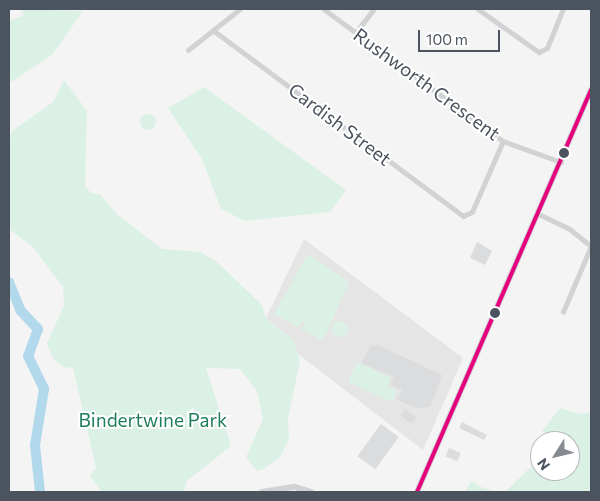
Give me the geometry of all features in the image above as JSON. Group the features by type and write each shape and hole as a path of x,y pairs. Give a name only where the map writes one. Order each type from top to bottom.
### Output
{"street":[{"path":"188,50 240,9"},
{"name":"Rushworth Crescent","path":"324,9 503,140 561,162"},
{"path":"356,32 374,9"},
{"path":"478,9 539,52 547,48 563,9"},
{"name":"Cardish Street","path":"213,30 468,216 503,140"},
{"path":"417,492 539,214 591,90"},
{"path":"539,214 570,228 591,246 563,312"},
{"path":"262,492 285,487 309,492"}],"shaded area":[{"path":"304,239 463,358 423,450 298,354 293,340 266,318"}],"green space":[{"path":"21,9 83,11 52,55 9,83 9,21 24,15"},
{"name":"Bindertwine Park","path":"64,80 87,111 85,186 91,193 100,194 117,214 162,249 201,252 217,262 262,305 266,318 293,340 300,361 288,419 289,439 280,457 264,469 257,471 246,457 263,419 257,391 240,369 206,368 231,446 187,481 184,492 102,492 90,476 96,468 73,368 63,367 53,358 47,344 64,305 63,287 33,247 9,229 9,140 12,131 53,102"},
{"path":"204,87 346,190 330,212 245,221 221,209 202,159 168,108"},
{"path":"145,114 151,114 156,119 154,128 145,130 140,125 140,119"},
{"path":"308,254 349,282 323,341 301,329 309,315 298,327 274,314"},
{"path":"340,321 348,329 340,337 332,329"},
{"path":"357,362 391,378 387,386 397,390 392,402 348,382"},
{"path":"560,408 580,414 591,412 591,492 505,492 530,468 530,481 580,481 580,431 542,431"},
{"path":"471,481 481,487 496,492 465,492"}],"building":[{"path":"477,242 492,251 485,265 470,258"},
{"path":"378,345 442,375 430,407 417,408 397,400 402,390 390,385 394,377 361,363 371,346"},
{"path":"405,409 416,417 412,424 400,415"},
{"path":"462,422 487,435 484,440 459,428"},
{"path":"381,424 399,437 375,469 357,456"},
{"path":"449,448 461,453 457,461 445,456"}],"waterway":[{"path":"9,282 21,311 38,329 28,356 44,389 35,445 40,492"}],"transit line":[{"path":"417,492 591,90"}]}
